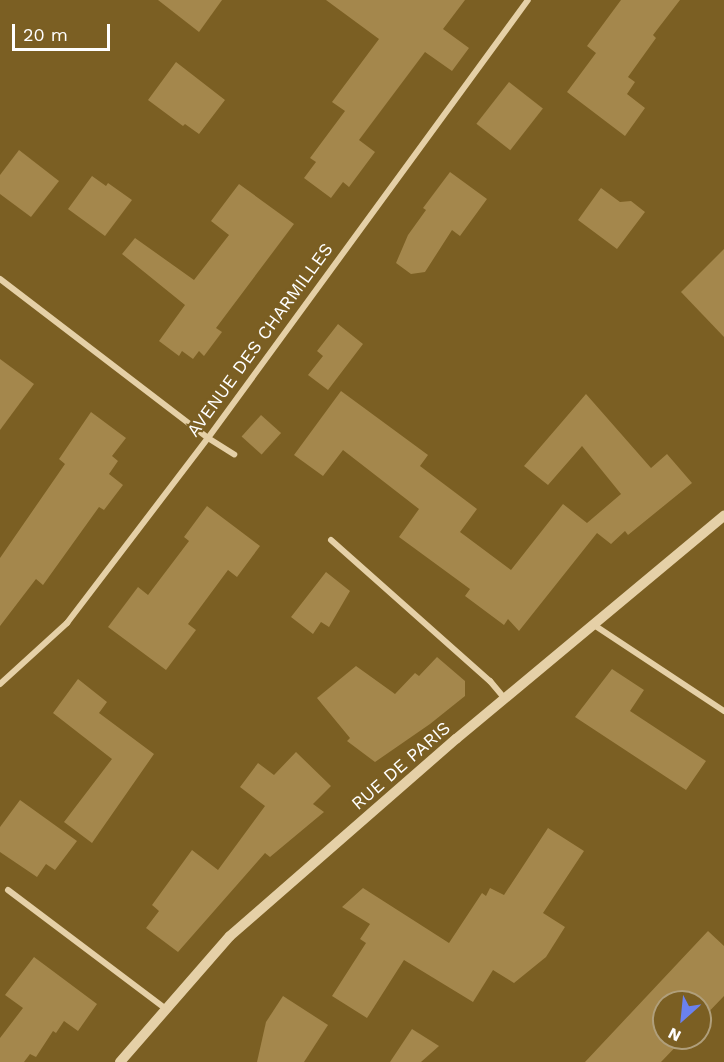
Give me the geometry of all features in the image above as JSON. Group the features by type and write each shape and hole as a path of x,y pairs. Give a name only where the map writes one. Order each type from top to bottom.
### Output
{"street":[{"name":"AVENUE DES CHARMILLES","path":"0,684 67,623 208,438 528,0"},
{"path":"0,279 208,438 234,454"},
{"name":"RUE DE PARIS","path":"120,1062 230,936 505,699 724,516"},
{"path":"331,540 490,681 505,699"},
{"path":"594,625 724,711"},
{"path":"8,890 166,1009"}],"building":[{"path":"158,0 222,0 199,32"},
{"path":"326,0 465,0 443,29 469,48 452,71 425,52 359,140 375,152 349,187 343,182 331,198 304,178 316,162 310,158 345,111 332,102 379,39"},
{"path":"621,0 680,0 653,35 656,38 628,77 635,82 627,94 645,108 625,136 567,92 596,53 587,46"},
{"path":"176,62 225,100 199,134 185,124 183,126 148,100"},
{"path":"509,82 543,108 510,150 476,124"},
{"path":"19,150 59,181 31,217 0,194 0,175"},
{"path":"450,172 487,199 460,236 452,230 425,272 411,274 396,263 408,235 426,210 423,208"},
{"path":"92,176 106,186 108,183 132,200 105,236 68,209"},
{"path":"239,184 294,224 216,328 222,332 204,356 199,351 193,359 182,351 179,356 159,341 185,305 122,254 135,238 194,280 229,235 211,221"},
{"path":"601,188 620,202 631,201 645,212 617,249 578,220"},
{"path":"724,249 724,337 681,292"},
{"path":"338,324 363,344 328,390 308,375 323,356 317,351"},
{"path":"0,359 34,384 0,430"},
{"path":"341,391 428,455 420,466 477,509 460,532 511,570 563,504 587,523 621,494 582,446 548,485 524,466 586,394 651,468 667,454 692,483 628,535 625,531 611,544 597,533 519,631 508,619 504,625 465,596 470,589 399,537 419,509 343,450 323,476 294,455"},
{"path":"91,412 126,438 112,456 118,461 109,474 123,485 104,510 99,507 43,585 36,579 0,626 0,558 65,464 59,459"},
{"path":"261,415 281,433 262,455 242,437"},
{"path":"207,506 260,546 237,577 228,570 188,624 196,630 166,670 108,627 138,587 148,595 189,541 184,537"},
{"path":"326,572 350,591 329,627 321,622 313,634 291,617"},
{"path":"437,657 465,681 465,696 430,724 375,762 347,741 350,738 317,698 356,666 395,694 415,673 419,676"},
{"path":"612,669 644,690 630,711 706,761 686,790 575,717"},
{"path":"78,679 107,702 99,713 154,754 92,843 64,822 112,759 53,713"},
{"path":"296,752 331,786 313,804 324,812 270,857 265,853 178,952 146,928 159,911 152,905 192,850 218,870 265,806 240,787 258,763 274,775"},
{"path":"20,800 77,841 55,870 46,864 37,877 0,852 0,827"},
{"path":"548,828 584,851 543,913 565,927 546,957 514,983 493,970 473,1002 404,960 367,1018 332,996 366,943 360,939 370,924 342,907 363,888 449,943 482,893 486,896 490,888 504,895"},
{"path":"708,931 724,946 724,996 712,1008 712,990 653,990"},
{"path":"34,957 97,1004 78,1031 64,1021 56,1033 53,1031 36,1057 30,1054 24,1062 0,1062 0,1038 23,1008 5,995"},
{"path":"652,991 652,1050 672,1050 661,1062 585,1062"},
{"path":"283,996 328,1025 304,1062 257,1062 266,1022"},
{"path":"412,1029 439,1046 421,1062 390,1062"}]}
